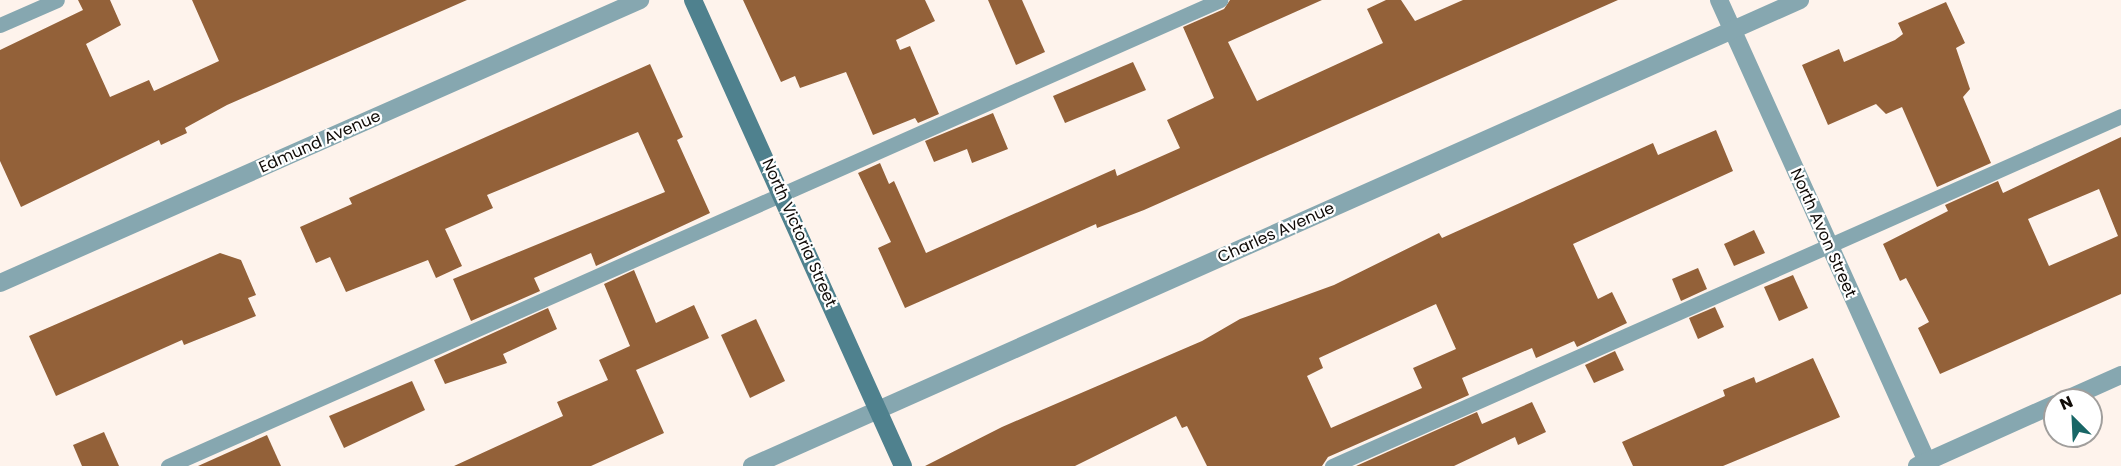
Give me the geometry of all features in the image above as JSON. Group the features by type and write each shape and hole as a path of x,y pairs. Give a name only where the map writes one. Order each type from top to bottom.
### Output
{"street":[{"name":"Edmund Avenue","path":"0,283 640,0"},
{"name":"North Victoria Street","path":"693,0 903,466"},
{"name":"North Avon Street","path":"1719,0 1924,464"},
{"name":"Charles Avenue","path":"752,466 1800,0"},
{"path":"2092,388 2121,375"},
{"path":"1924,464 2043,409"}],"lane":[{"path":"0,25 57,0"},
{"path":"168,466 1220,0"},
{"path":"1332,466 2121,116"}],"building":[{"path":"78,0 110,0 121,25 86,44 110,97 149,80 154,91 219,61 192,0 467,0 227,105 185,128 187,133 161,145 159,140 21,207 0,161 0,50 83,10"},
{"path":"743,0 925,0 935,21 896,40 900,50 910,46 939,114 918,123 915,118 873,135 846,72 800,88 795,76 781,82"},
{"path":"988,0 1022,0 1045,52 1016,65"},
{"path":"1230,0 1322,0 1228,42 1257,101 1383,43 1367,9 1386,0 1401,0 1415,21 1463,0 1618,0 1144,210 1097,228 1096,224 905,308 878,248 891,242 858,173 880,163 889,184 894,181 926,253 1115,169 1117,176 1180,148 1167,120 1214,98 1183,27 1224,9"},
{"path":"1946,2 1965,43 1956,48 1970,89 1963,97 1991,163 1937,187 1902,107 1886,114 1876,104 1828,125 1802,65 1839,49 1844,62 1895,40 1903,34 1898,23"},
{"path":"1133,62 1146,90 1065,123 1053,96"},
{"path":"650,64 683,137 677,140 710,213 596,266 591,253 534,278 540,291 471,321 453,279 665,192 638,132 487,195 493,208 445,229 462,266 436,278 428,260 346,292 330,257 316,263 300,227 352,204 349,198"},
{"path":"993,113 1008,149 972,163 967,149 934,162 925,141"},
{"path":"1716,130 1733,171 1573,244 1598,299 1612,292 1627,323 1577,347 1574,341 1536,358 1532,348 1462,378 1469,395 1328,457 1322,466 1207,466 1187,426 1182,428 1176,416 1075,466 925,466 1002,427 1202,341 1240,319 1334,285 1439,233 1442,238 1653,143 1658,155","holes":["1436,304 1456,349 1413,368 1422,388 1331,428 1307,376 1323,368 1319,358"]},
{"path":"2121,137 2121,294 1940,374 1918,328 1929,322 1906,278 1900,281 1883,244 1948,211 1945,205 1998,181 2003,193","holes":["2099,189 2118,236 2049,266 2028,219"]},
{"path":"1754,230 1765,253 1734,266 1724,244"},
{"path":"220,253 241,260 256,295 248,298 256,316 184,345 182,340 56,396 29,336"},
{"path":"1698,268 1707,289 1681,301 1672,279"},
{"path":"634,270 656,323 694,305 709,338 636,370 664,433 591,466 454,466 563,416 557,402 608,380 599,360 630,346 604,284"},
{"path":"1793,275 1808,308 1779,321 1764,287"},
{"path":"1715,307 1724,327 1698,339 1689,318"},
{"path":"548,308 557,329 503,354 507,363 445,384 434,360"},
{"path":"756,319 785,381 750,398 721,335"},
{"path":"1615,351 1624,370 1594,383 1585,365"},
{"path":"1813,358 1840,417 1723,466 1633,466 1622,442 1725,396 1723,390 1754,377 1756,383"},
{"path":"412,381 425,410 344,448 329,416"},
{"path":"1532,402 1546,432 1518,445 1515,437 1454,466 1356,466 1477,412 1482,424"},
{"path":"104,432 119,466 82,466 73,445"},
{"path":"267,435 281,466 198,466"}]}
